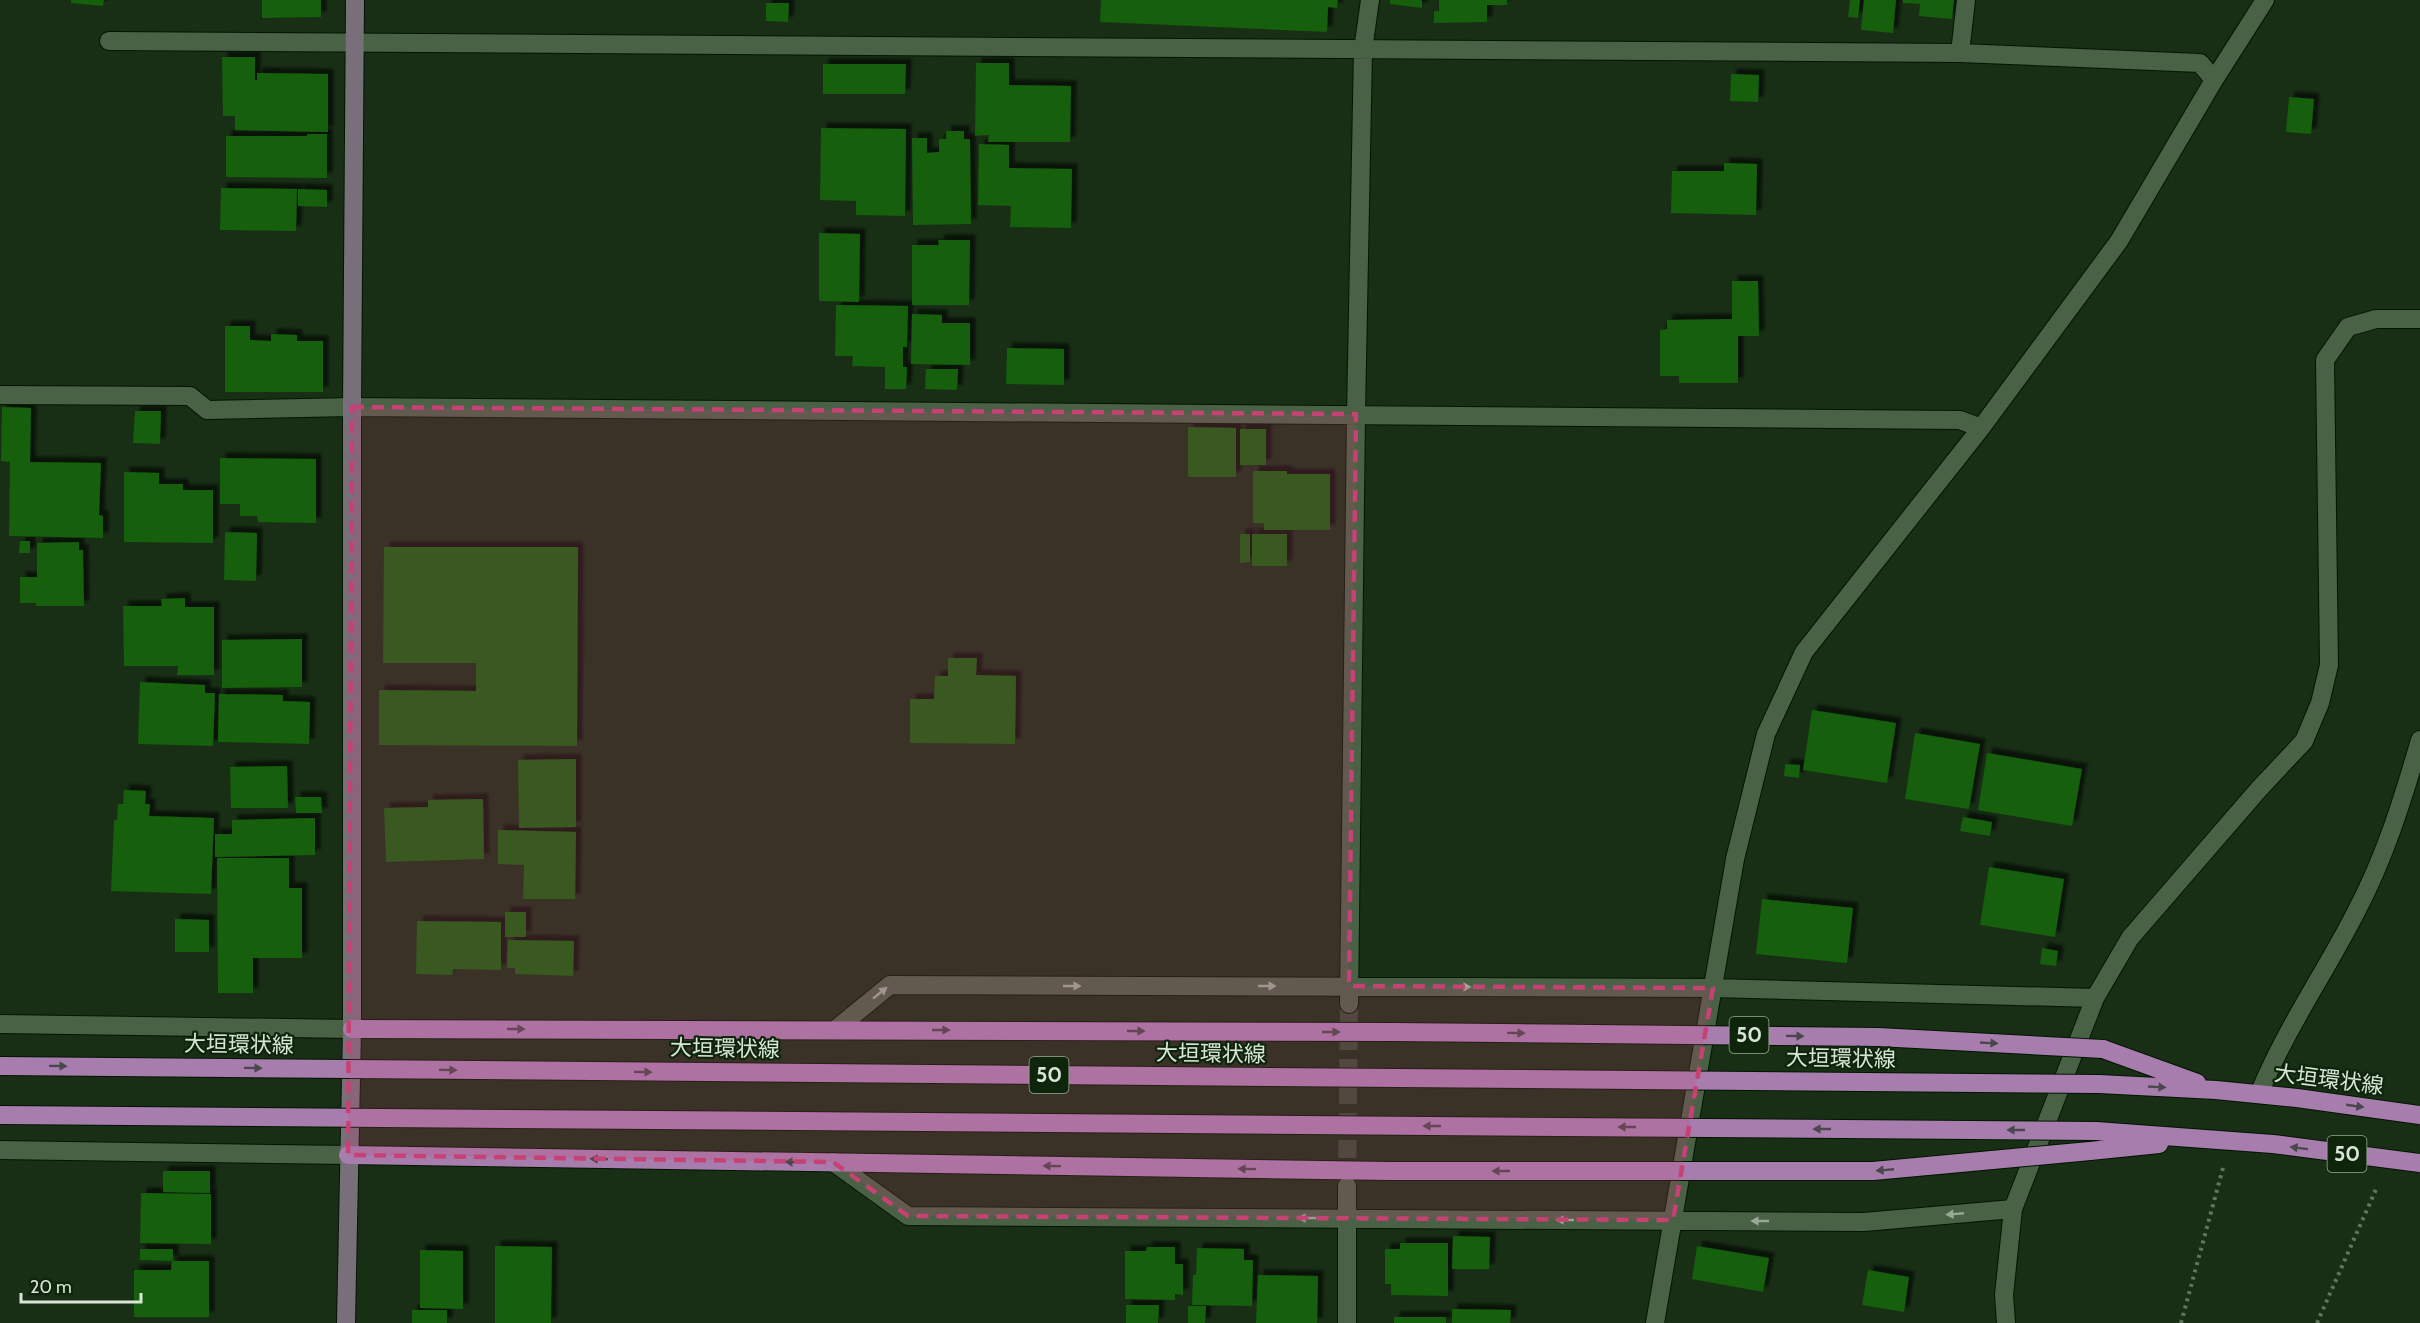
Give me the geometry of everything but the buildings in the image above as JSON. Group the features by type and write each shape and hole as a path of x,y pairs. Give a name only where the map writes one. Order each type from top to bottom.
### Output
{"main road":[{"name":"50","path":"352,1029 1394,1032 1878,1037 2103,1049 2216,1090"},
{"name":"大垣環状線","path":"0,1066 2099,1084 2259,1094 2420,1115"},
{"name":"50","path":"0,1115 2096,1131 2273,1144 2420,1162"},
{"name":"50","path":"348,1155 1390,1171 1873,1171 2203,1139"}],"street":[{"path":"346,1323 352,1029 352,407 355,0"},
{"path":"1349,995 1363,50 1370,0"},
{"path":"1960,53 1965,0"},
{"path":"1655,1323 1735,859 1766,734 1804,652 1981,428 2119,241 2214,80 2265,0"},
{"path":"109,41 1960,53 2200,63 2214,80"},
{"path":"2006,1323 2004,1295 2013,1209 2095,998 2130,938 2259,789 2304,741 2320,703 2329,665 2325,360 2348,327 2376,319 2420,319"},
{"path":"0,394 190,396 207,410 352,407 1959,420 1981,428"},
{"path":"2259,1094 2274,1056 2357,911 2400,813 2420,740"},
{"path":"835,1030 890,985 1349,995 1713,988 2095,998"},
{"path":"0,1023 352,1029"},
{"path":"0,1150 348,1155"},
{"path":"833,1162 908,1216 1864,1222 2013,1209"},
{"path":"1347,1186 1347,1323"}],"path":[{"path":"2181,1323 2223,1173 2226,1141"},
{"path":"2317,1323 2380,1182"}],"highlighted area":[{"path":"352,407 1356,414 1349,986 1713,988 1673,1220 908,1216 833,1162 348,1155"}],"tunnel":[{"path":"1347,1185 1349,1004"}]}
